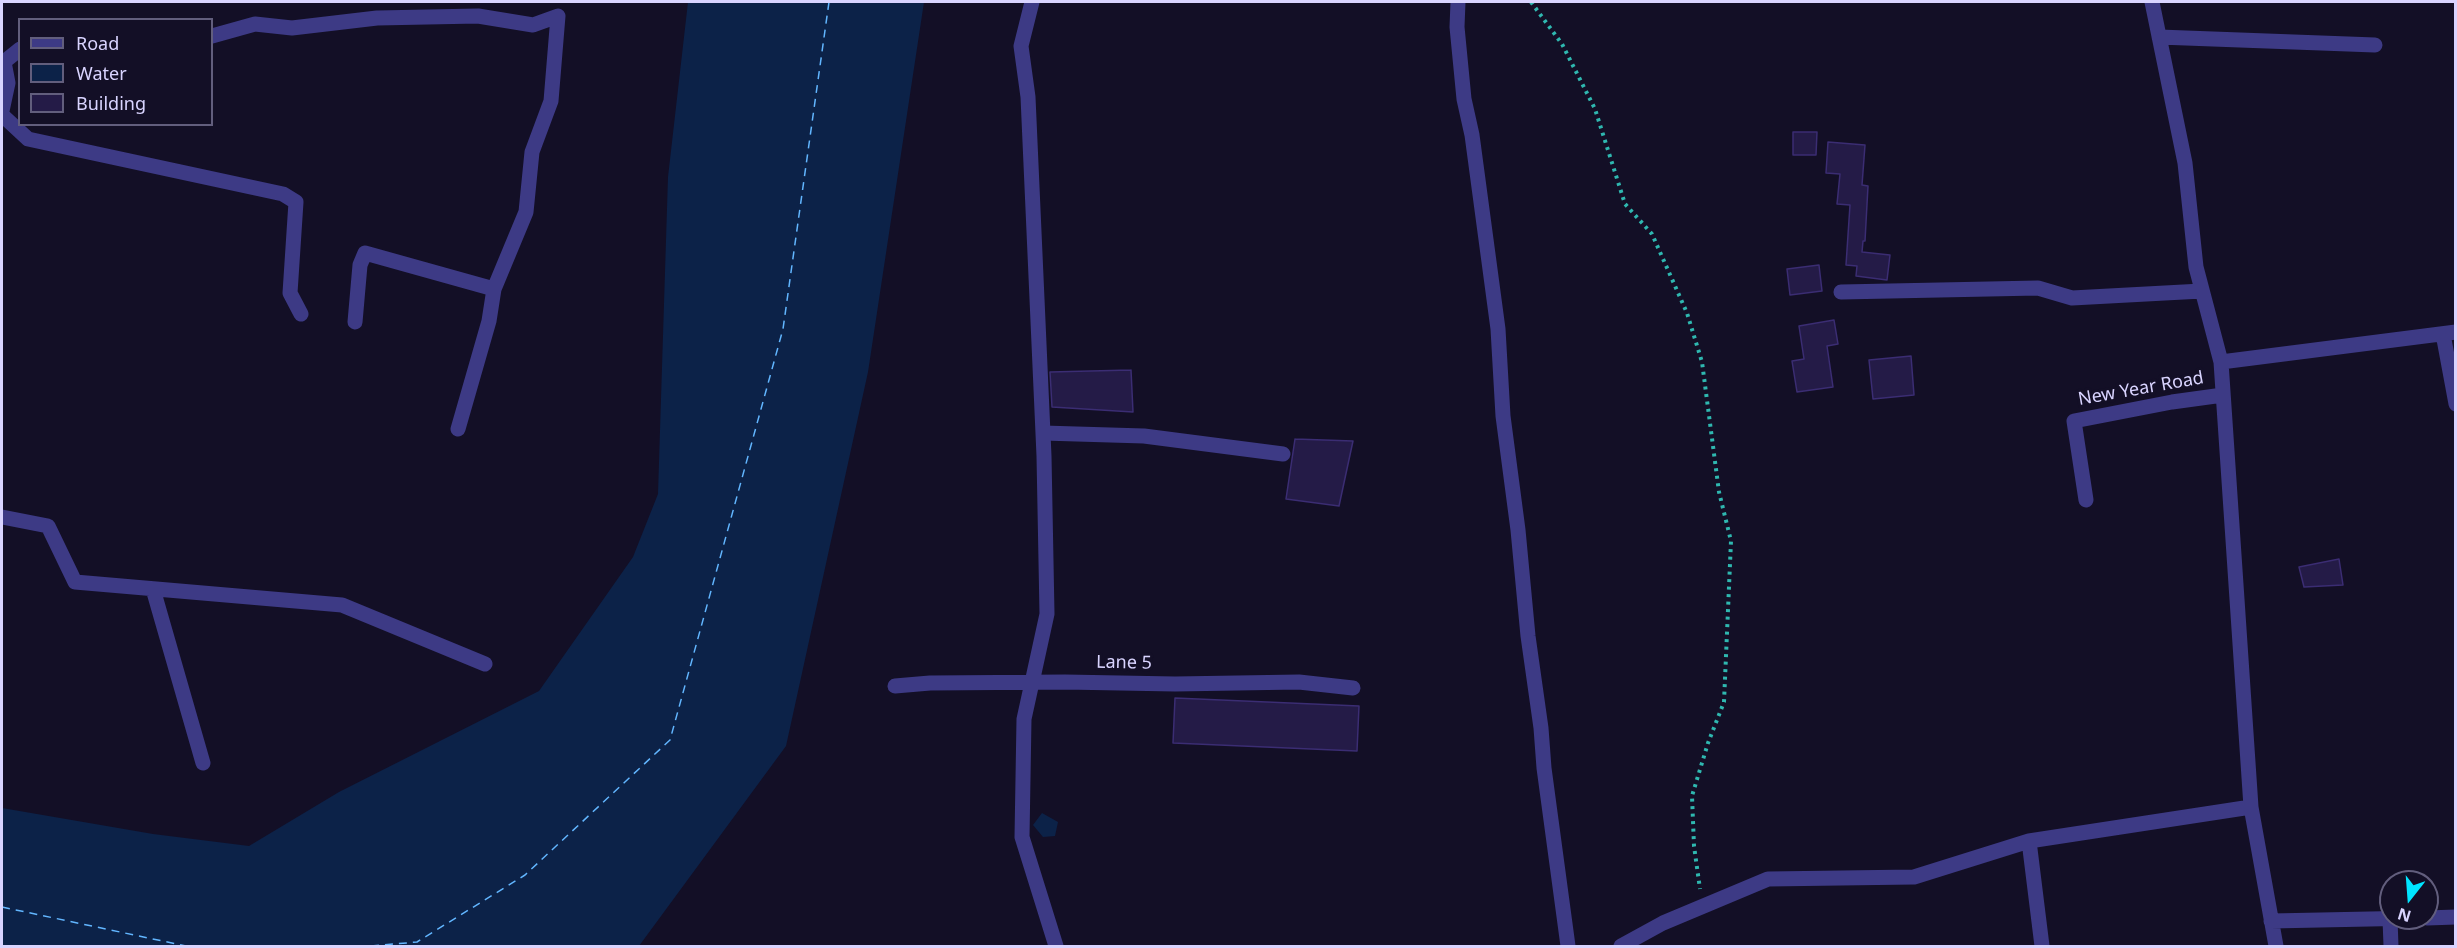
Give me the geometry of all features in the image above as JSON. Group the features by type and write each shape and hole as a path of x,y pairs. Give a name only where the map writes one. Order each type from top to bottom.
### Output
{"street":[{"path":"1032,2 1020,46 1029,97 1043,433 1047,614 1024,719 1022,837 1056,946"},
{"path":"1458,2 1457,27 1464,99 1472,135 1498,329 1503,416 1544,768 1568,946"},
{"path":"2152,2 2185,164 2196,267 2221,362 2251,807 2276,946"},
{"path":"213,36 255,24 292,28 377,18 478,16 533,25 559,9"},
{"path":"458,429 489,321 494,289 526,212 532,152 551,101 559,9"},
{"path":"2159,37 2375,45"},
{"path":"18,51 4,62 8,83 2,113 28,139 283,194 296,202 290,293 301,314"},
{"path":"355,322 360,265 364,253 494,289"},
{"path":"1841,292 2038,288 2072,298 2202,291"},
{"path":"2221,362 2449,333 2456,404"},
{"name":"New Year Road","path":"2086,500 2074,421 2172,402 2223,395"},
{"path":"1043,433 1144,436 1283,454"},
{"path":"2,517 48,526 75,582 342,605 484,664"},
{"path":"153,589 203,763"},
{"name":"Lane 5","path":"895,686 1299,682 1353,688"},
{"path":"1621,946 1663,924 1768,879 1914,878 2029,841 2251,807"},
{"path":"2029,841 2042,946"},
{"path":"2439,918 2456,917"},
{"path":"2271,921 2379,918"},
{"path":"2390,930 2391,946"}],"path":[{"path":"1531,2 1563,44 1595,109 1625,204 1652,234 1687,313 1702,362 1719,492 1731,541 1724,702 1708,743 1692,796 1694,846 1702,907"}],"water":[{"path":"688,2 924,2 868,372 786,746 639,946 2,946 2,808 153,834 249,846 339,792 539,691 633,557 658,494 668,177"},
{"path":"1042,813 1058,822 1055,836 1043,837 1033,825"}],"building":[{"path":"1793,132 1817,132 1816,155 1793,155"},
{"path":"1828,142 1865,145 1862,185 1868,186 1865,241 1863,241 1862,252 1890,255 1887,280 1856,276 1857,266 1846,265 1850,205 1837,204 1840,174 1826,173"},
{"path":"1819,265 1822,291 1790,295 1787,269"},
{"path":"1834,320 1838,344 1827,346 1833,387 1797,392 1792,361 1804,359 1799,326"},
{"path":"1911,356 1914,395 1873,399 1869,360"},
{"path":"1131,370 1133,412 1052,407 1050,372"},
{"path":"1295,439 1353,441 1339,506 1286,499"},
{"path":"2339,559 2343,585 2304,587 2299,567"},
{"path":"1175,698 1359,706 1357,751 1173,743"}],"ferry route":[{"path":"371,946 417,942 525,875 670,740 783,329 829,2"},
{"path":"2,907 186,946"}]}
